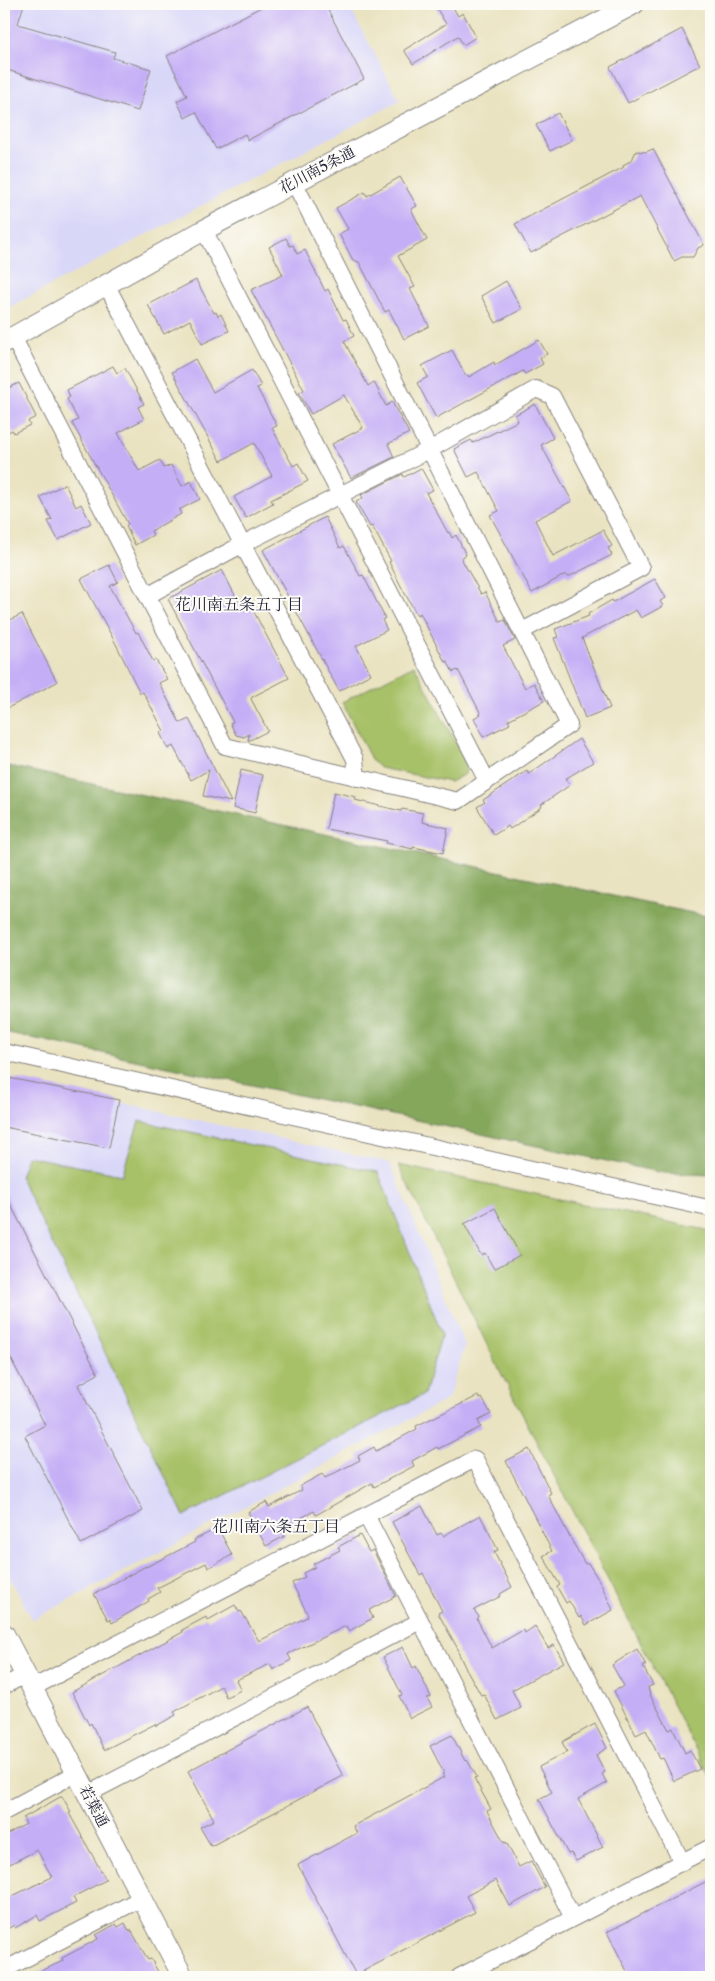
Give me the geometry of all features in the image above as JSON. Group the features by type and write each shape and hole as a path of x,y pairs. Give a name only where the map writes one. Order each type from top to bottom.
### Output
{"street":[{"name":"花川南5条通","path":"8,339 204,230 634,4"},
{"path":"8,339 147,596 225,746 458,801 569,725 431,449 294,182"},
{"path":"204,230 487,781"},
{"path":"106,284 356,759 357,778"},
{"path":"147,596 243,544 431,449 536,388 552,396 641,568 522,631"},
{"path":"4,1052 708,1208"},
{"path":"4,1686 29,1682 366,1516 475,1459 682,1862"},
{"path":"366,1516 573,1918"},
{"path":"88,1794 420,1621"},
{"name":"若葉通","path":"4,1634 183,1977"},
{"path":"4,1812 76,1773"},
{"path":"460,1977 711,1847"},
{"path":"4,1970 142,1898"}],"shaded area":[{"path":"4,4 348,4 400,101 4,310"},
{"path":"4,1077 390,1163 465,1346 448,1399 32,1620 4,1566"}],"green space":[{"path":"414,665 467,764 465,774 450,782 380,768 372,761 342,702"},
{"path":"4,765 711,917 711,1175 663,1173 4,1032"},
{"path":"139,1121 378,1172 442,1334 424,1394 184,1516 20,1177 27,1156 122,1175"},
{"path":"398,1165 711,1231 711,1779 501,1373"}],"building":[{"path":"4,4 24,4 18,24 115,52 113,58 151,69 138,111 4,69"},
{"path":"267,4 325,4 364,79 248,140 245,134 216,149 196,112 185,118 177,101 187,96 167,56"},
{"path":"434,4 451,4 458,16 463,13 476,37 463,45 458,36 413,64 404,50 446,24"},
{"path":"682,29 700,65 628,103 610,67"},
{"path":"558,113 572,140 550,151 536,125"},
{"path":"653,149 704,245 698,248 693,257 682,257 674,261 640,196 531,253 515,224 624,167 623,165 632,160 636,151 646,152"},
{"path":"400,177 417,206 411,209 427,240 398,256 415,287 410,289 429,326 404,339 389,310 385,312 359,262 353,260 339,234 348,229 336,208 365,192 367,196"},
{"path":"286,238 290,246 293,245 297,254 305,250 325,291 328,289 343,320 346,319 354,336 344,341 368,386 374,382 386,406 392,402 409,433 388,444 394,457 351,478 332,444 363,428 344,395 311,414 299,393 304,390 251,290 283,275 269,247"},
{"path":"196,280 214,313 216,312 218,316 221,314 229,331 202,344 190,320 164,334 148,305"},
{"path":"506,281 522,309 496,323 481,296"},
{"path":"539,340 547,354 540,358 543,364 525,374 523,371 436,418 417,383 428,377 422,366 452,350 466,376 468,375 469,377 494,362 495,365"},
{"path":"195,359 213,392 252,370 261,386 257,388 277,426 272,428 293,466 298,463 308,481 271,500 273,503 246,518 234,497 272,476 254,443 221,461 172,372"},
{"path":"113,366 117,373 125,368 144,404 138,407 144,419 118,433 139,471 160,460 164,468 171,465 182,486 191,481 200,499 179,510 181,514 151,531 153,535 135,545 126,526 128,524 72,423 78,420 67,399 70,397 67,390"},
{"path":"19,383 36,417 28,421 30,425 14,433 12,430 4,434 4,390"},
{"path":"535,404 553,438 541,445 572,501 535,520 553,556 603,530 612,546 608,548 612,555 568,577 566,574 532,593 490,515 499,511 478,472 468,477 454,449 471,440 473,443 518,421 515,415"},
{"path":"421,468 433,490 426,493 448,533 452,538 456,535 466,555 461,558 481,594 485,592 500,622 505,620 515,640 503,646 525,688 534,683 544,701 508,720 510,724 483,737 474,718 481,714 458,670 453,672 447,661 445,662 420,613 417,615 402,588 389,562 391,561 372,526 370,527 356,502 363,498 361,495 403,474 404,477"},
{"path":"65,484 76,507 81,504 91,523 58,540 48,521 52,520 40,497"},
{"path":"325,517 340,548 344,546 360,576 363,575 385,618 382,620 387,630 356,646 371,674 339,691 263,550"},
{"path":"109,565 118,582 110,586 153,661 156,660 167,679 159,683 180,723 189,719 231,802 203,796 209,770 191,780 173,746 168,749 160,733 164,731 143,692 140,693 81,579"},
{"path":"222,570 239,603 247,599 289,678 252,697 251,699 268,731 248,741 249,734 244,737 236,735 230,723 233,722 168,599"},
{"path":"655,579 666,598 660,601 663,606 641,618 636,610 582,638 610,708 585,718 554,638 558,637 555,629 589,616 588,614 612,600 613,602"},
{"path":"22,614 57,682 4,710 4,623"},
{"path":"579,739 593,762 565,779 570,785 541,805 542,807 510,829 508,826 494,835 477,807 485,802 483,800 527,771 529,774"},
{"path":"241,770 263,775 255,813 233,808"},
{"path":"334,792 356,797 355,800 401,811 402,809 423,813 422,822 448,828 443,853 413,847 413,849 386,843 387,841 326,829"},
{"path":"4,1077 119,1100 109,1148 4,1127"},
{"path":"4,1192 98,1374 78,1385 143,1511 81,1544 25,1436 45,1425 4,1345"},
{"path":"495,1208 520,1255 494,1269 485,1253 481,1255 464,1224"},
{"path":"478,1396 480,1399 482,1398 491,1414 478,1421 481,1427 438,1449 437,1447 412,1461 414,1466 374,1487 372,1483 316,1515 314,1511 281,1529 285,1536 266,1546 248,1512 266,1502 269,1507 302,1490 300,1486 322,1474 325,1478 360,1460 358,1456 374,1447 376,1451 417,1429 416,1426"},
{"path":"529,1449 551,1493 548,1495 566,1530 585,1564 588,1563 600,1582 613,1610 586,1625 581,1616 579,1618 569,1601 566,1603 557,1587 560,1585 543,1556 552,1551 506,1461"},
{"path":"422,1506 437,1535 441,1533 443,1536 480,1515 498,1550 494,1552 512,1587 500,1594 501,1596 474,1610 479,1617 477,1619 492,1648 523,1630 525,1633 535,1626 548,1648 554,1645 564,1662 512,1690 521,1708 497,1720 484,1694 481,1695 464,1665 459,1651 438,1613 442,1611 423,1573 420,1575 392,1522"},
{"path":"218,1528 232,1555 208,1568 206,1563 157,1588 160,1592 148,1599 149,1601 112,1623 110,1619 108,1620 94,1594 195,1542 194,1540"},
{"path":"360,1535 369,1552 373,1550 396,1596 369,1610 373,1618 349,1631 346,1626 288,1654 291,1660 273,1670 270,1664 236,1680 241,1690 226,1697 221,1686 174,1712 176,1715 156,1726 155,1724 104,1750 91,1723 89,1725 72,1692 183,1632 182,1630 206,1617 208,1620 235,1605 239,1612 241,1611 259,1641 307,1617 308,1615 292,1583 305,1577 303,1573 315,1567 313,1564 340,1550 338,1547"},
{"path":"403,1647 413,1668 416,1666 431,1697 427,1698 432,1707 410,1718 399,1696 402,1695 383,1657"},
{"path":"637,1649 646,1665 643,1667 653,1685 648,1687 650,1695 669,1730 673,1728 685,1753 690,1750 700,1769 674,1781 663,1758 660,1759 646,1730 636,1735 614,1691 624,1686 612,1665"},
{"path":"307,1707 343,1776 211,1846 200,1827 214,1820 188,1771"},
{"path":"595,1724 607,1748 596,1755 605,1772 602,1774 607,1783 578,1799 603,1847 576,1861 571,1853 568,1854 539,1799 552,1792 539,1767 567,1752 562,1742"},
{"path":"452,1735 465,1761 467,1760 477,1777 474,1778 491,1809 487,1811 504,1843 506,1842 519,1867 531,1861 545,1887 510,1906 496,1880 466,1896 475,1912 356,1975 298,1865 357,1833 353,1826 444,1777 442,1774 444,1773 430,1746"},
{"path":"62,1796 71,1812 69,1813 106,1880 73,1897 76,1903 40,1921 37,1915 15,1928 14,1925 4,1931 4,1900 52,1877 37,1850 4,1867 4,1836 26,1824 23,1818"},
{"path":"711,1879 711,1977 630,1977 607,1932"},
{"path":"125,1923 148,1960 151,1959 161,1977 28,1977 63,1961 62,1958 98,1939 96,1935 116,1924 118,1927"}],"district":[{"name":"花川南五条五丁目","path":"239,604"},
{"name":"花川南六条五丁目","path":"276,1526"}]}
